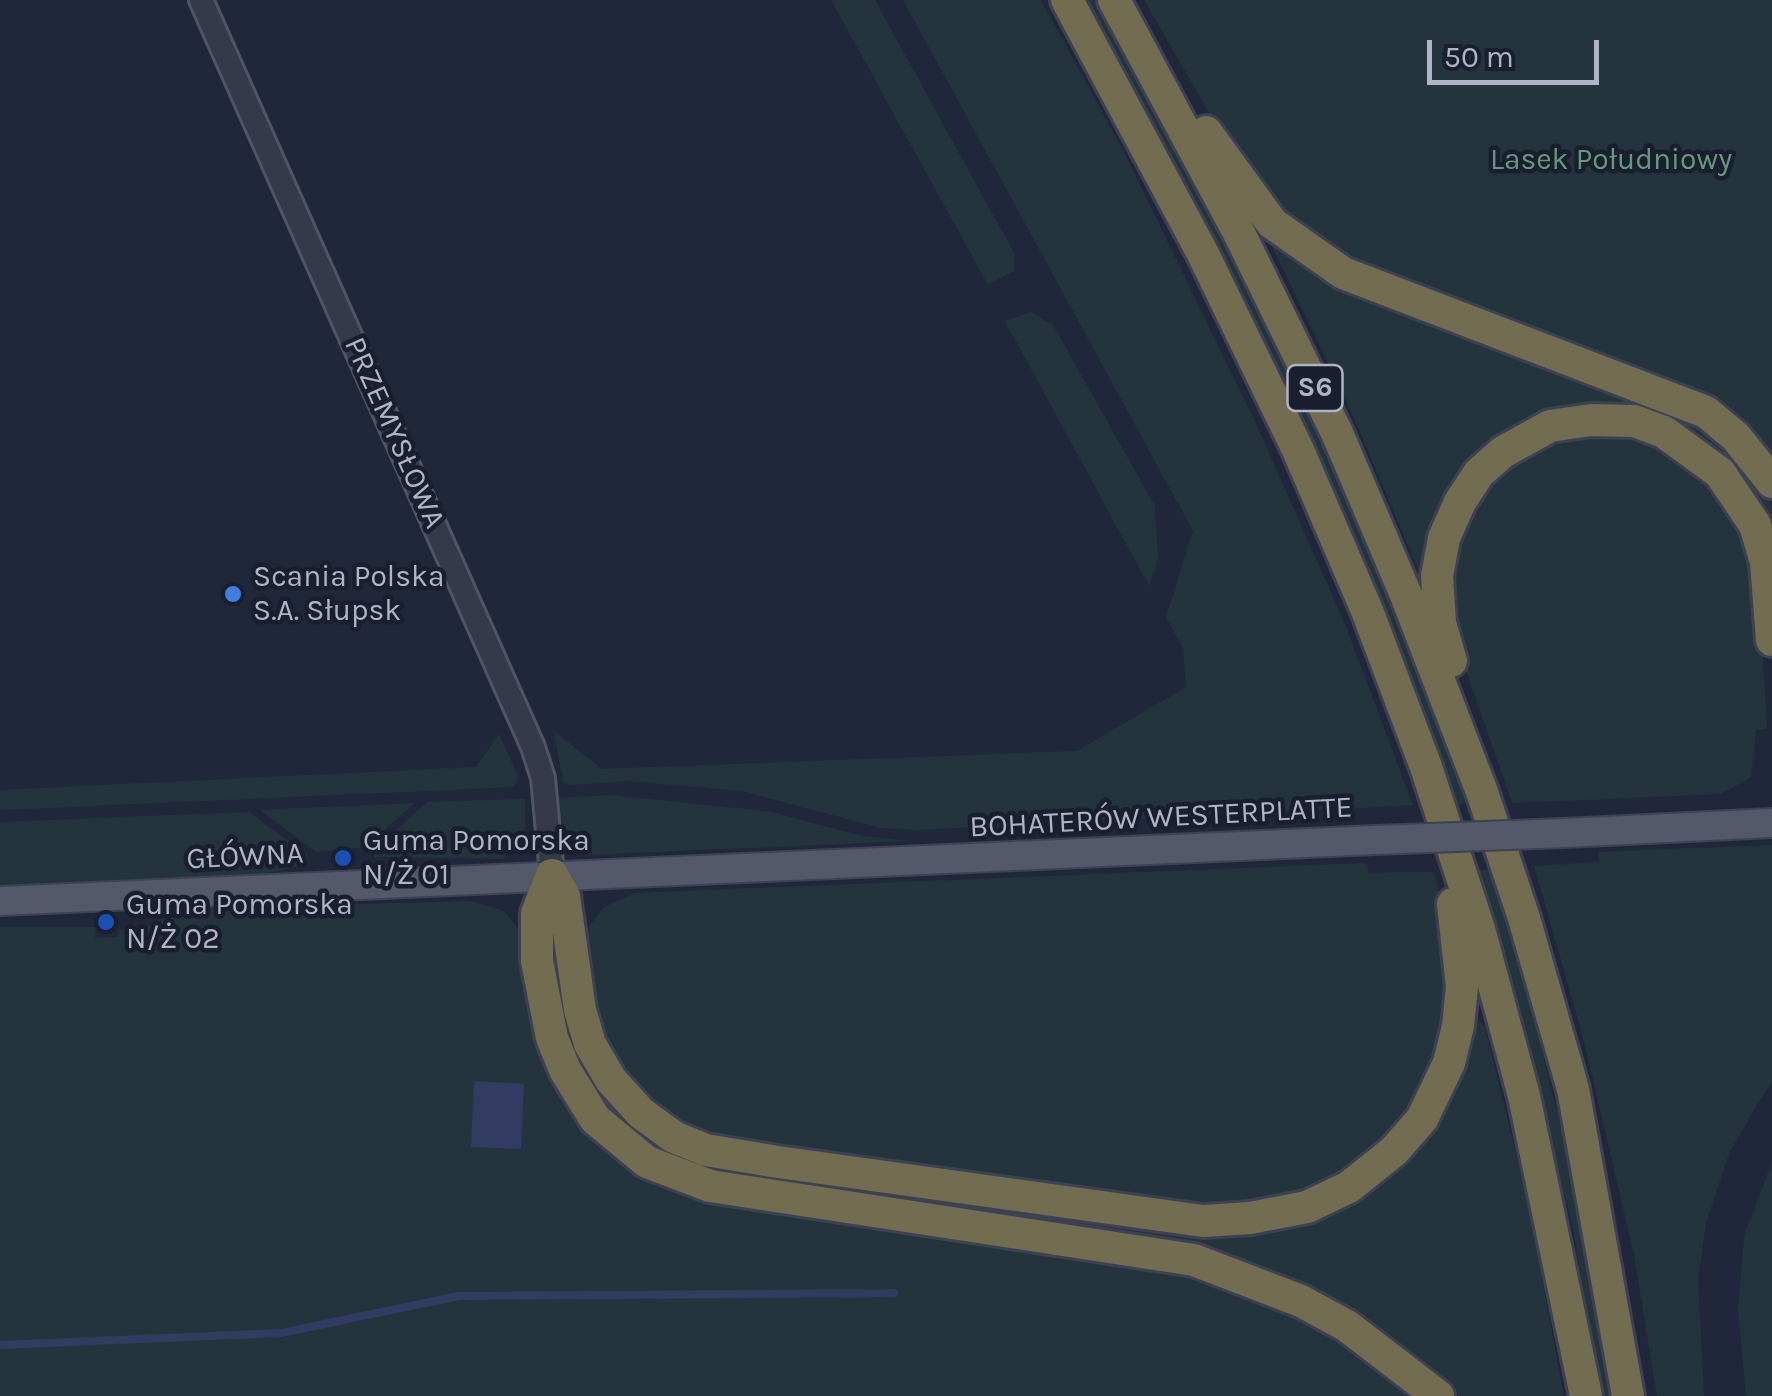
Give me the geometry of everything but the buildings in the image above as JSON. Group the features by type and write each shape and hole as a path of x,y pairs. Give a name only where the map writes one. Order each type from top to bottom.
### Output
{"highway":[{"name":"S6","path":"1067,0 1203,254 1298,450 1368,612 1426,767 1479,929 1524,1096 1569,1296 1586,1396"},
{"path":"1115,0 1253,201 1298,245 1342,274 1706,412 1736,437 1772,482"},
{"name":"S6","path":"1115,0 1239,233 1337,433 1406,595 1482,792 1524,918 1572,1089 1628,1396"},
{"path":"1482,792 1440,623 1437,576 1444,538 1478,474 1503,452 1550,426 1591,420 1634,421 1664,432 1720,473 1756,525 1766,562 1772,640"},
{"path":"552,876 564,896 580,1010 590,1044 611,1080 641,1113 674,1137 706,1150 1121,1212 1202,1221 1250,1218 1308,1207 1349,1186 1394,1150 1422,1119 1449,1063 1462,987 1459,936 1426,767"},
{"path":"552,876 537,912 537,962 552,1038 564,1070 595,1119 647,1162 710,1186 1194,1260 1301,1301 1332,1318 1396,1360 1438,1396"}],"main road":[{"name":"BOHATERÓW WESTERPLATTE","path":"552,876 1772,823"},
{"name":"GŁÓWNA","path":"0,901 552,876"}],"street":[{"name":"PRZEMYSŁOWA","path":"202,0 533,746 544,778 552,876"}],"green space":[{"path":"831,0 875,0 1014,253 1014,271 988,285"},
{"path":"903,0 1041,0 1123,150 1253,417 1345,624 1413,805 917,830 881,828 742,791 628,781 569,785 563,782 554,731 602,769 1077,751 1186,687 1183,649 1166,617 1193,531"},
{"path":"1083,0 1098,0 1220,224 1339,472 1404,626 1466,804 1453,805 1392,633 1328,478 1208,231"},
{"name":"Lasek Południowy","path":"1144,0 1772,0 1772,456 1726,409 1688,387 1359,264 1325,246 1293,222 1228,146"},
{"path":"1265,232 1710,429 1766,490 1772,507 1772,548 1733,468 1697,435 1651,414 1499,439 1424,583 1350,409"},
{"path":"1031,312 1053,325 1155,506 1158,559 1149,586 1005,321"},
{"path":"1573,436 1639,440 1675,455 1728,506 1749,546 1762,641 1767,729 1756,730 1751,777 1721,794 1512,803 1465,668 1452,617 1450,577 1456,544 1484,490 1507,467 1538,448"},
{"path":"499,734 518,776 514,787 0,810 0,790 476,767"},
{"path":"612,795 772,812 862,836 910,841 584,855 565,841 554,798"},
{"path":"525,799 525,828 505,851 504,859 374,857 374,850 427,802"},
{"path":"415,803 365,847 316,852 260,810"},
{"path":"249,812 307,855 308,864 251,877 0,887 0,822"},
{"path":"1772,845 1772,1080 1730,1151 1706,1223 1698,1279 1704,1396 1657,1396 1634,1255 1584,1041 1534,866 1600,862 1598,852"},
{"path":"1367,863 1369,873 1434,872 1448,944 1450,983 1438,1055 1413,1105 1372,1151 1343,1172 1295,1195 1229,1207 1167,1204 720,1140 689,1127 644,1095 618,1065 592,998 586,946 589,926 604,907 634,893"},
{"path":"1473,870 1491,870 1534,1019 1584,1221 1616,1396 1602,1396 1572,1224 1502,957"},
{"path":"471,901 504,911 520,931 537,1040 620,1158 1200,1277 1309,1322 1362,1351 1419,1396 0,1396 0,927 96,927 95,938 118,937 119,929 148,926 180,909"},
{"path":"553,909 565,999 639,1127 1271,1229 1444,1108 1467,1062 1478,1019 1485,1027 1529,1208 1564,1396 1459,1396 1438,1375 1339,1305 723,1176 655,1150 608,1112 568,1045 552,958"},
{"path":"1772,1162 1772,1396 1746,1396 1738,1310 1744,1236"}],"water":[{"path":"474,1081 524,1084 521,1149 471,1147"}],"waterway":[{"path":"0,1345 281,1333 459,1296 894,1293"}],"place":[{"name":"Scania Polska S.A. Słupsk","path":"233,594"},
{"name":"Guma Pomorska N/Ż 01","path":"343,858"},
{"name":"Guma Pomorska N/Ż 02","path":"106,922"}]}
